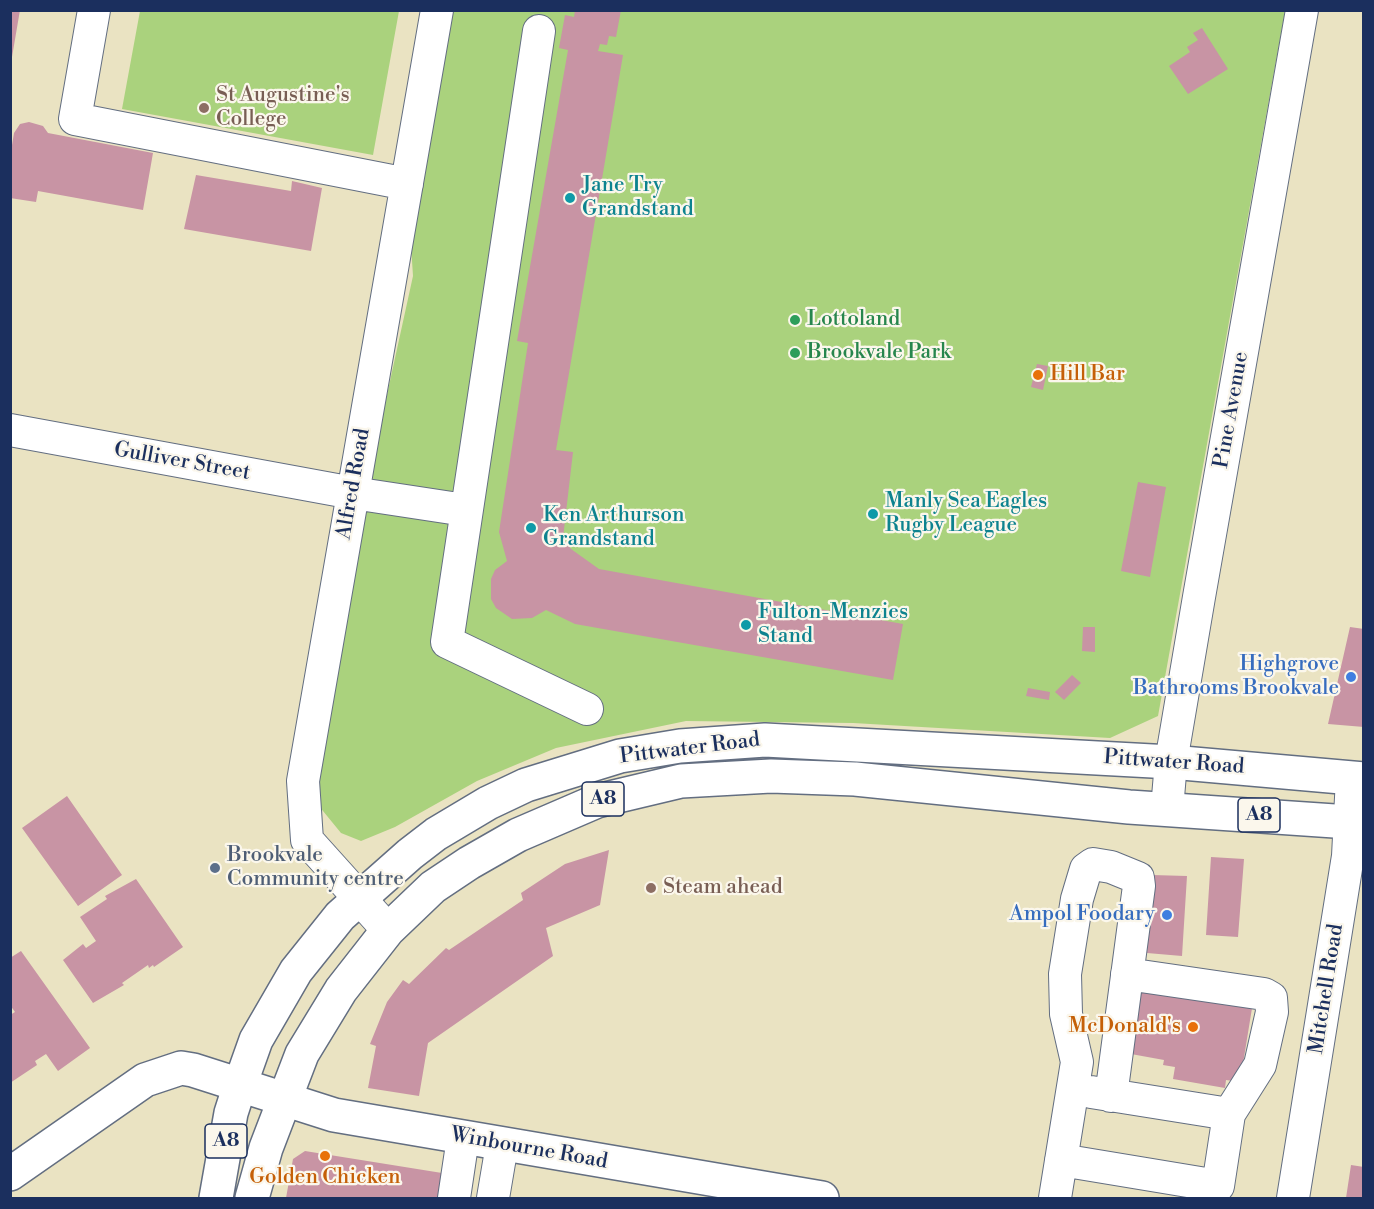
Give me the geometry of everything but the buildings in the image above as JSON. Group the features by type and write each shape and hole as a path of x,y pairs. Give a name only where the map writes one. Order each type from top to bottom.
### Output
{"main road":[{"name":"Pittwater Road","path":"216,1198 231,1113 256,1040 291,979 321,938 359,899 436,834 488,803 526,785 562,772 650,751 765,740 1172,762 1358,778"},
{"name":"Pittwater Road","path":"252,1198 283,1099 316,1029 341,990 388,930 432,887 518,835 597,801 681,781 771,776 855,779 1167,809 1357,822"},
{"name":"Winbourne Road","path":"10,1174 145,1080 182,1068 240,1084 334,1115 822,1198"}],"street":[{"path":"94,10 75,119 407,184"},
{"name":"Alfred Road","path":"388,930 307,840 303,781 437,10"},
{"name":"Pine Avenue","path":"1167,809 1172,762 1302,10"},
{"path":"539,31 465,510 447,642 587,710"},
{"name":"Gulliver Street","path":"10,430 353,493 465,510"},
{"name":"Mitchell Road","path":"1293,1198 1348,856 1357,822 1358,778"},
{"path":"1055,1198 1075,1075 1066,1014 1065,974 1077,899 1086,870 1093,864 1111,867 1137,878 1139,886 1111,1096"},
{"path":"1062,1160 1218,1186 1229,1114 1260,1065 1272,1012 1271,998 1264,994 1127,974"},
{"path":"1075,1075 1111,1096 1229,1114"},
{"path":"463,1138 455,1193 494,1196 502,1145"}],"green space":[{"path":"140,11 399,11 373,155 122,109"},
{"name":"Brookvale Park","path":"437,11 1285,11 1158,716 1110,738 853,723 686,721 556,748 477,781 395,827 361,841 341,833 314,800 367,486 413,276 407,184"}],"place":[{"name":"St Augustine's College","path":"204,108"},
{"name":"Jane Try Grandstand","path":"570,198"},
{"name":"Lottoland","path":"795,320"},
{"name":"Brookvale Park","path":"795,353"},
{"name":"Hill Bar","path":"1038,375"},
{"name":"Manly Sea Eagles Rugby League","path":"873,514"},
{"name":"Ken Arthurson Grandstand","path":"531,528"},
{"name":"Fulton-Menzies Stand","path":"746,625"},
{"name":"Highgrove Bathrooms Brookvale","path":"1351,677"},
{"name":"Brookvale Community centre","path":"215,868"},
{"name":"Steam ahead","path":"651,888"},
{"name":"Ampol Foodary","path":"1167,915"},
{"name":"McDonald's","path":"1193,1027"},
{"name":"Golden Chicken","path":"325,1156"}]}
